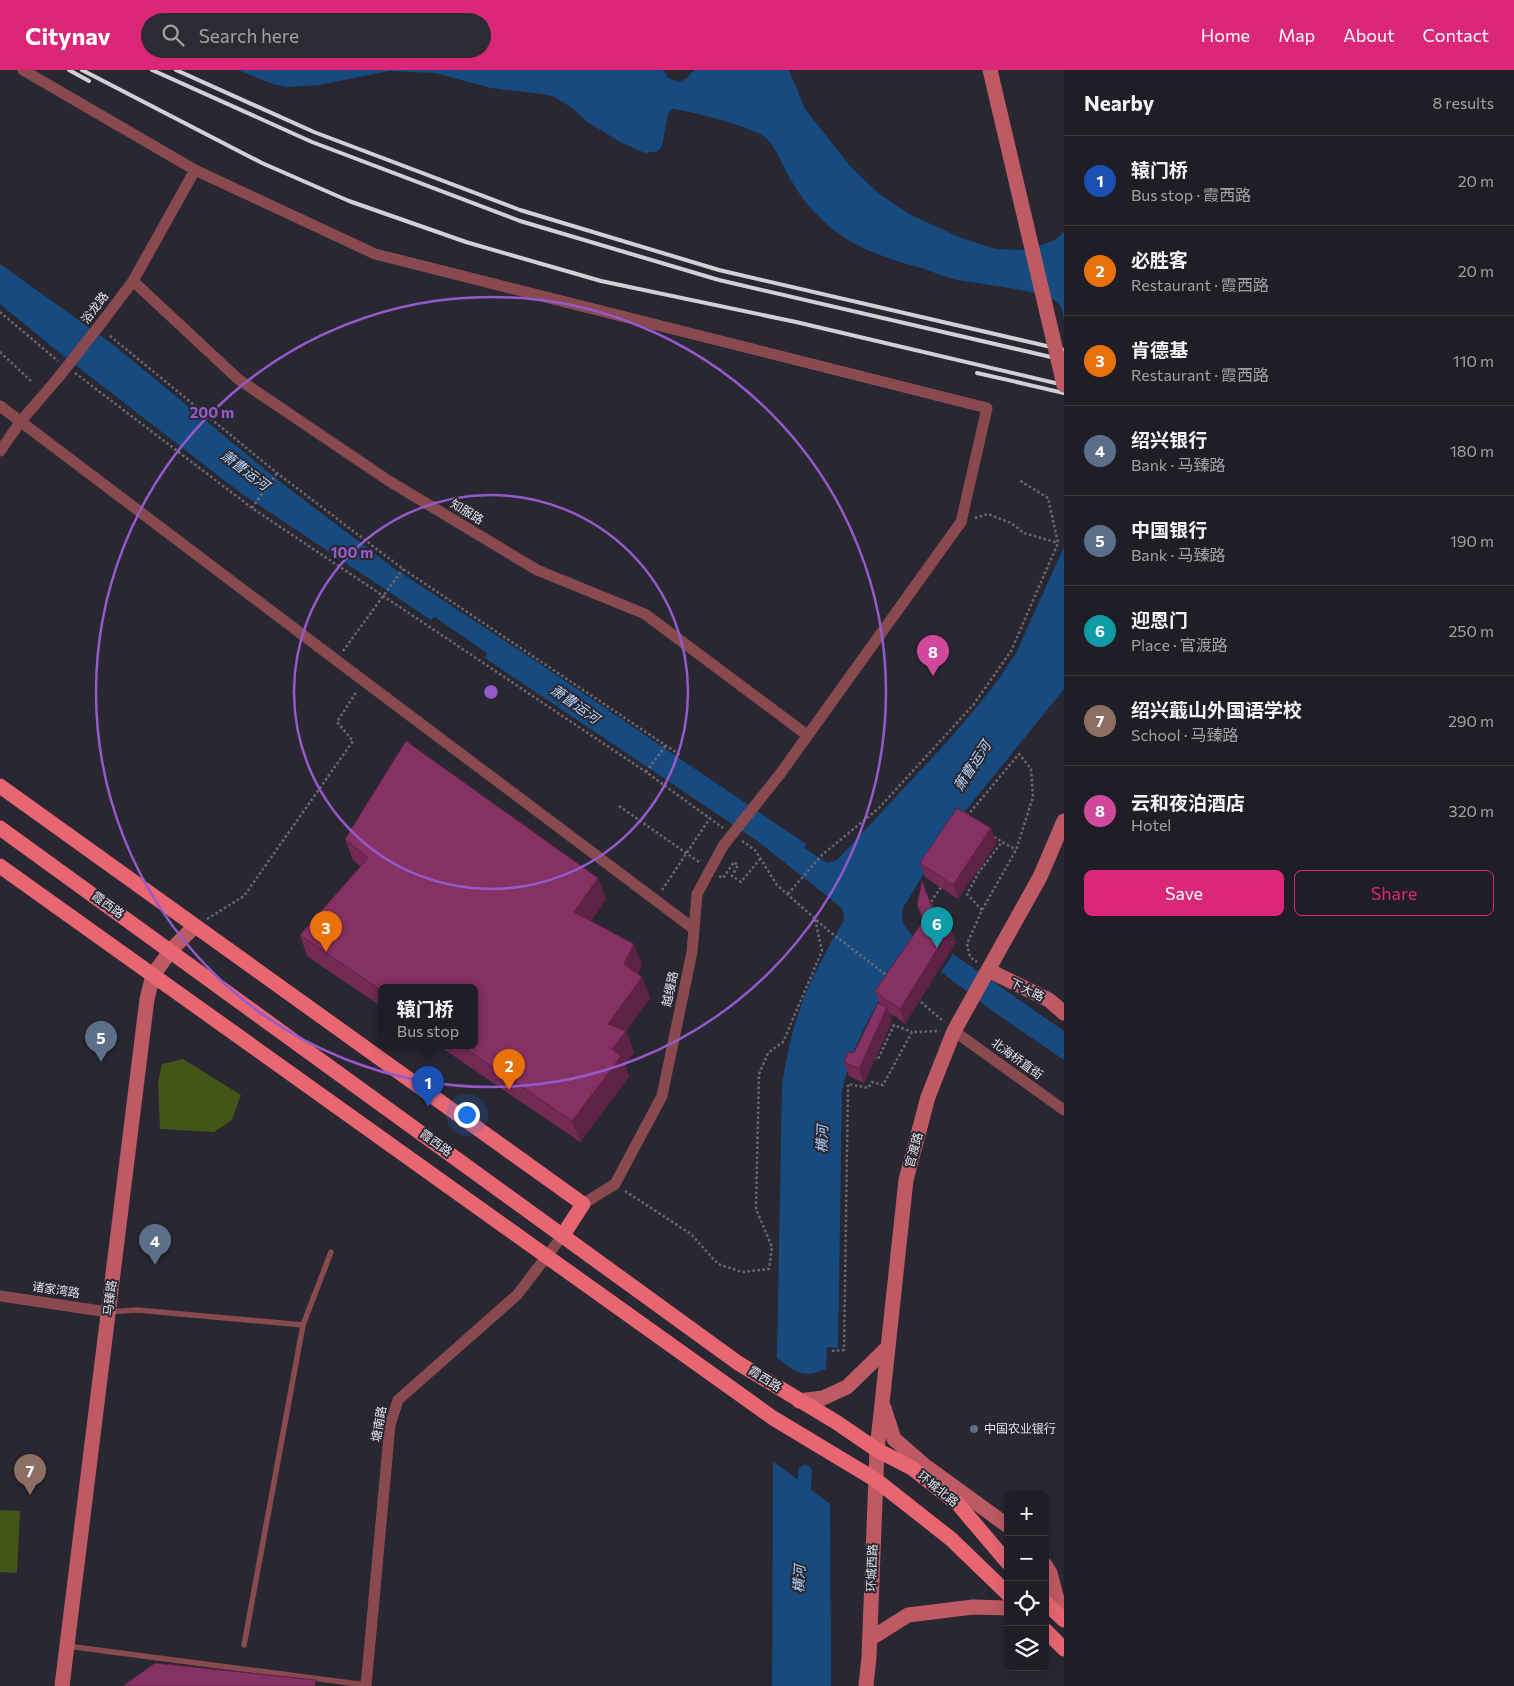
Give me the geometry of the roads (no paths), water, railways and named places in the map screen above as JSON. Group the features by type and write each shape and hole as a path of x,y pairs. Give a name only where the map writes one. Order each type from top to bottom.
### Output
{"main road":[{"path":"0,786 583,1204 563,1235"},
{"name":"霞西路","path":"0,828 738,1362 771,1384 836,1422 877,1450"},
{"path":"0,866 773,1418 876,1480 951,1539 1004,1590"},
{"name":"环城北路","path":"877,1450 912,1468 958,1504 1004,1558"},
{"path":"1049,1606 1063,1619"},
{"path":"1049,1634 1064,1649"}],"street":[{"path":"22,70 195,170"},
{"path":"990,70 1064,385"},
{"name":"浴龙路","path":"0,451 21,421 58,378 133,281 195,170"},
{"name":"越缦路","path":"195,170 375,254 987,408 961,522 780,774 724,846 697,894 692,952 662,1096 616,1184 583,1204"},
{"name":"知服路","path":"133,281 238,379 389,481 537,570 645,614 808,735"},
{"path":"0,406 694,929"},
{"name":"官渡路","path":"877,1450 906,1180 928,1098 954,1031 1040,877 1064,821"},
{"name":"马臻路","path":"62,1686 147,999 153,975 171,950 195,926"},
{"name":"下大路","path":"988,970 1049,1000 1064,1013"},
{"name":"北海桥直街","path":"954,1031 1064,1110"},
{"name":"塘南路","path":"366,1685 390,1425 398,1400 517,1295 563,1235"},
{"name":"诸家湾路","path":"0,1296 108,1312"},
{"path":"799,1401 823,1398 847,1387 888,1347"},
{"path":"882,1401 894,1439 924,1465 1004,1523"},
{"name":"环城西路","path":"866,1686 870,1639 877,1450"},
{"path":"1049,1571 1063,1619"},
{"path":"870,1639 908,1615 973,1607 1004,1608"}],"lane":[{"path":"244,1645 302,1325 331,1252"},
{"path":"108,1312 137,1310 302,1325"},
{"path":"67,1646 366,1685"}],"water":[{"path":"238,70 663,70 668,78 679,82 687,78 694,70 789,70 805,109 850,166 878,193 909,214 961,238 996,249 1027,250 1055,240 1064,232 1064,320 1060,306 1049,298 1025,291 953,279 886,257 849,240 827,224 807,204 791,180 774,148 766,138 749,129 721,120 672,109 668,113 662,146 658,151 645,153 620,142 586,121 572,108 555,97 543,94 491,88 435,73 389,71 319,85 286,87 273,84"},
{"name":"萧曹运河","path":"0,264 116,347 279,481 395,569 540,664 806,844 804,848 827,863 837,860 947,742 999,679 1016,653 1064,547 1064,689 954,825 904,906 902,917 904,925 917,940 872,1013 847,1072 842,1092 838,1348 827,1347 826,1369 805,1374 789,1367 777,1358 782,1085 797,1018 814,975 843,922 844,914 841,907 756,840 485,658 487,653 435,617 431,620 238,491 56,350 0,304"},
{"path":"953,954 1064,1031 1064,1060 1001,1017 941,972"},
{"path":"773,1461 830,1504 831,1686 772,1686"}],"waterway":[{"name":"横河","path":"803,1503 805,1472"}],"railway":[{"path":"69,70 89,81"},
{"path":"82,70 262,163 349,201 466,242 601,281 796,322 1064,385"},
{"path":"152,70 312,142 520,221 719,280 1064,360"},
{"path":"176,70 314,132 520,210 719,270 1064,350"},
{"path":"977,373 1021,383"},
{"path":"1016,382 1064,393"}],"place":[{"name":"云和夜泊酒店","path":"933,676"},
{"name":"迎恩门","path":"937,948"},
{"name":"肯德基","path":"326,952"},
{"name":"中国银行","path":"101,1062"},
{"name":"必胜客","path":"509,1090"},
{"name":"辕门桥","path":"428,1107"},
{"name":"绍兴银行","path":"155,1265"},
{"name":"中国农业银行","path":"974,1429"},
{"name":"绍兴蕺山外国语学校","path":"30,1495"}]}
